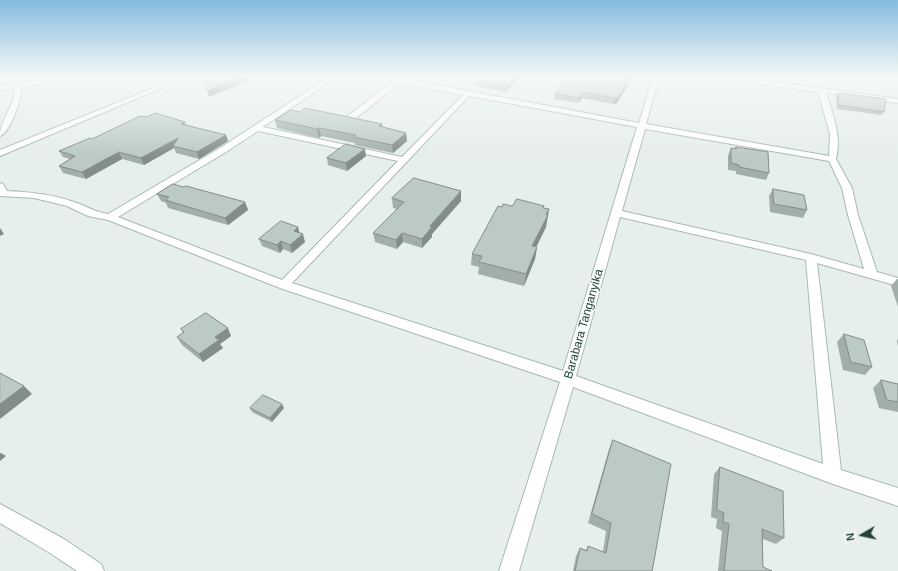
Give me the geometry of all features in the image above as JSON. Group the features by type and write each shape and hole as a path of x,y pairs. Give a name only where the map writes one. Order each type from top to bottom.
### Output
{"street":[{"path":"0,134 15,104"},
{"path":"0,153 120,104"},
{"path":"110,217 258,128 294,104"},
{"path":"349,121 370,104"},
{"path":"284,284 459,104"},
{"path":"520,104 832,159"},
{"name":"Barabara Tanganyika","path":"509,571 568,379 648,104"},
{"path":"825,104 830,119 835,151 832,159 847,188 853,214 872,275"},
{"path":"258,128 404,160"},
{"path":"1,193 34,195 70,204 92,214 110,217 284,284 568,379 833,476 898,497"},
{"path":"616,213 811,258 898,282"},
{"path":"811,258 833,476"},
{"path":"0,513 57,546 94,571"}],"building":[{"path":"839,104 885,104 884,112 839,105"},
{"path":"305,108 382,124 379,126 406,133 392,145 354,137 356,135 319,128 317,129 275,120 291,110 300,112"},
{"path":"155,113 185,122 181,124 226,135 197,152 173,146 178,138 141,158 119,152 82,172 59,166 75,156 59,151 90,138 92,139 140,116 147,117"},
{"path":"346,144 365,149 346,163 327,158"},
{"path":"736,147 768,152 769,173 739,167 739,165 731,163 731,148 736,149"},
{"path":"414,178 461,191 430,226 432,227 422,239 402,233 396,240 373,233 404,202 392,198"},
{"path":"173,184 183,187 186,186 245,202 225,218 165,200 169,197 157,194"},
{"path":"773,189 804,195 807,210 774,204"},
{"path":"517,199 544,206 543,208 549,209 546,215 548,215 532,246 537,247 526,274 479,262 482,256 472,254 498,206 502,207 503,204 512,206"},
{"path":"281,221 298,227 294,231 303,234 290,245 281,241 277,245 259,239"},
{"path":"206,313 228,328 215,337 219,340 199,354 177,337 184,332 181,329"},
{"path":"844,334 864,340 872,367 851,362"},
{"path":"0,373 24,386 0,404"},
{"path":"881,380 898,384 898,402 887,400"},
{"path":"263,395 282,404 270,418 250,408"},
{"path":"613,440 671,464 652,571 575,571 580,548 587,551 588,546 606,553 611,523 592,514"},
{"path":"720,467 783,491 784,538 762,529 763,567 772,571 724,571 729,524 723,522 724,513 717,510"}]}
